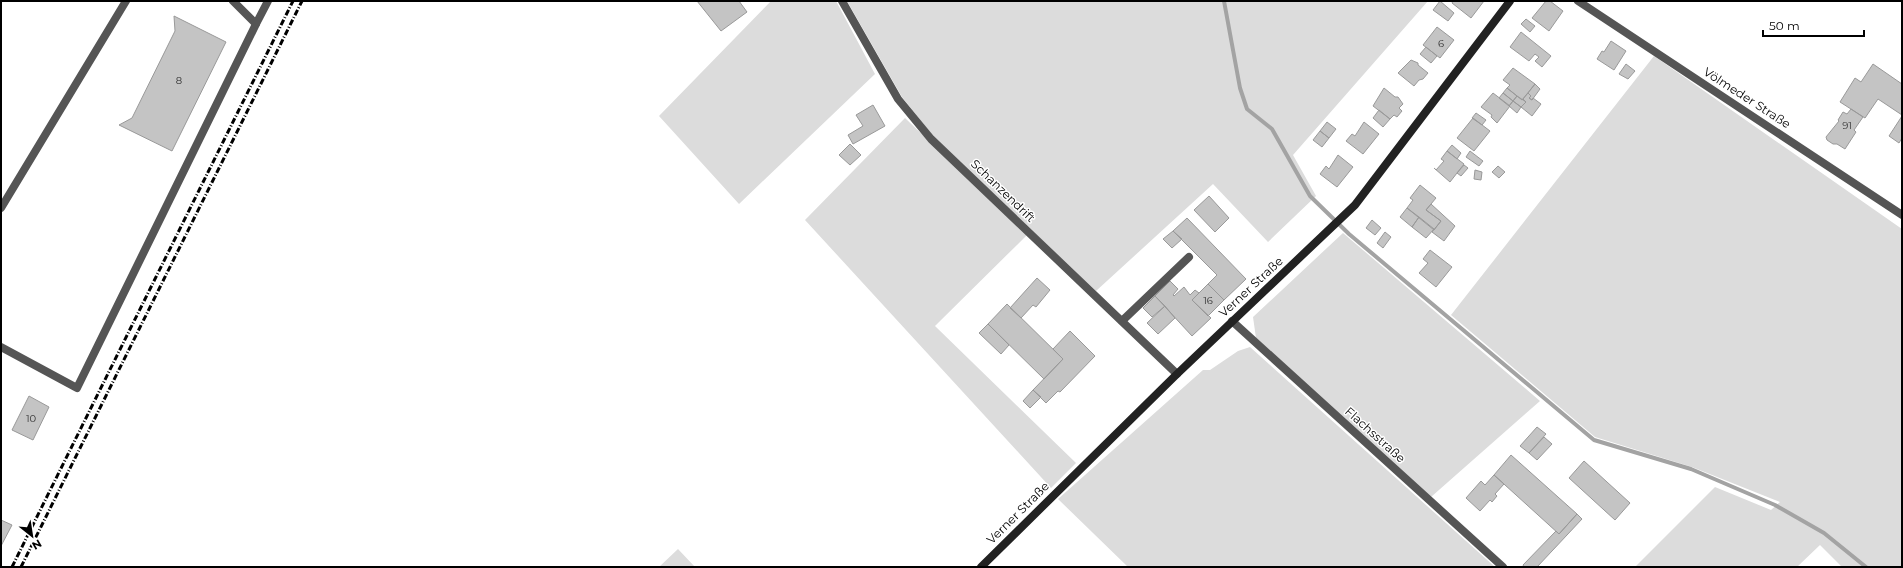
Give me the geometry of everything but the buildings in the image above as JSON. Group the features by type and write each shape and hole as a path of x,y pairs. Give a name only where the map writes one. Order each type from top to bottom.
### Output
{"street":[{"path":"1,208 126,1"},
{"path":"233,1 256,24"},
{"path":"1,347 77,388 268,1"},
{"name":"Schanzendrift","path":"842,1 898,99 931,139 1177,374"},
{"name":"Verner Straße","path":"981,567 1177,374 1356,205 1510,1"},
{"name":"Völmeder Straße","path":"1578,1 1902,215"},
{"path":"1122,321 1189,257"},
{"name":"Flachsstraße","path":"1232,321 1503,567"}],"shaded area":[{"path":"771,1 836,1 875,74 739,204 659,116"},
{"path":"847,1 1428,1 1293,155 1316,196 1268,242 1213,184 1096,291 934,137 902,97"},
{"path":"1654,56 1902,229 1902,567 1842,567 1820,545 1797,567 1635,567 1715,487 1771,510 1780,502 1692,467 1595,437 1451,315"},
{"path":"905,118 1027,235 935,326 1076,463 1051,488 805,220"},
{"path":"1343,233 1540,401 1431,497 1256,338 1253,317"},
{"path":"1250,347 1495,567 1128,567 1058,499 1203,370 1210,370 1238,351"},
{"path":"678,549 695,567 659,567"}],"waterway":[{"path":"1224,1 1240,88 1247,109 1272,129 1310,196 1349,234 1594,440 1691,469 1775,505 1824,533 1866,567"}],"railway":[{"path":"12,567 293,1"},
{"path":"21,567 302,1"}]}
